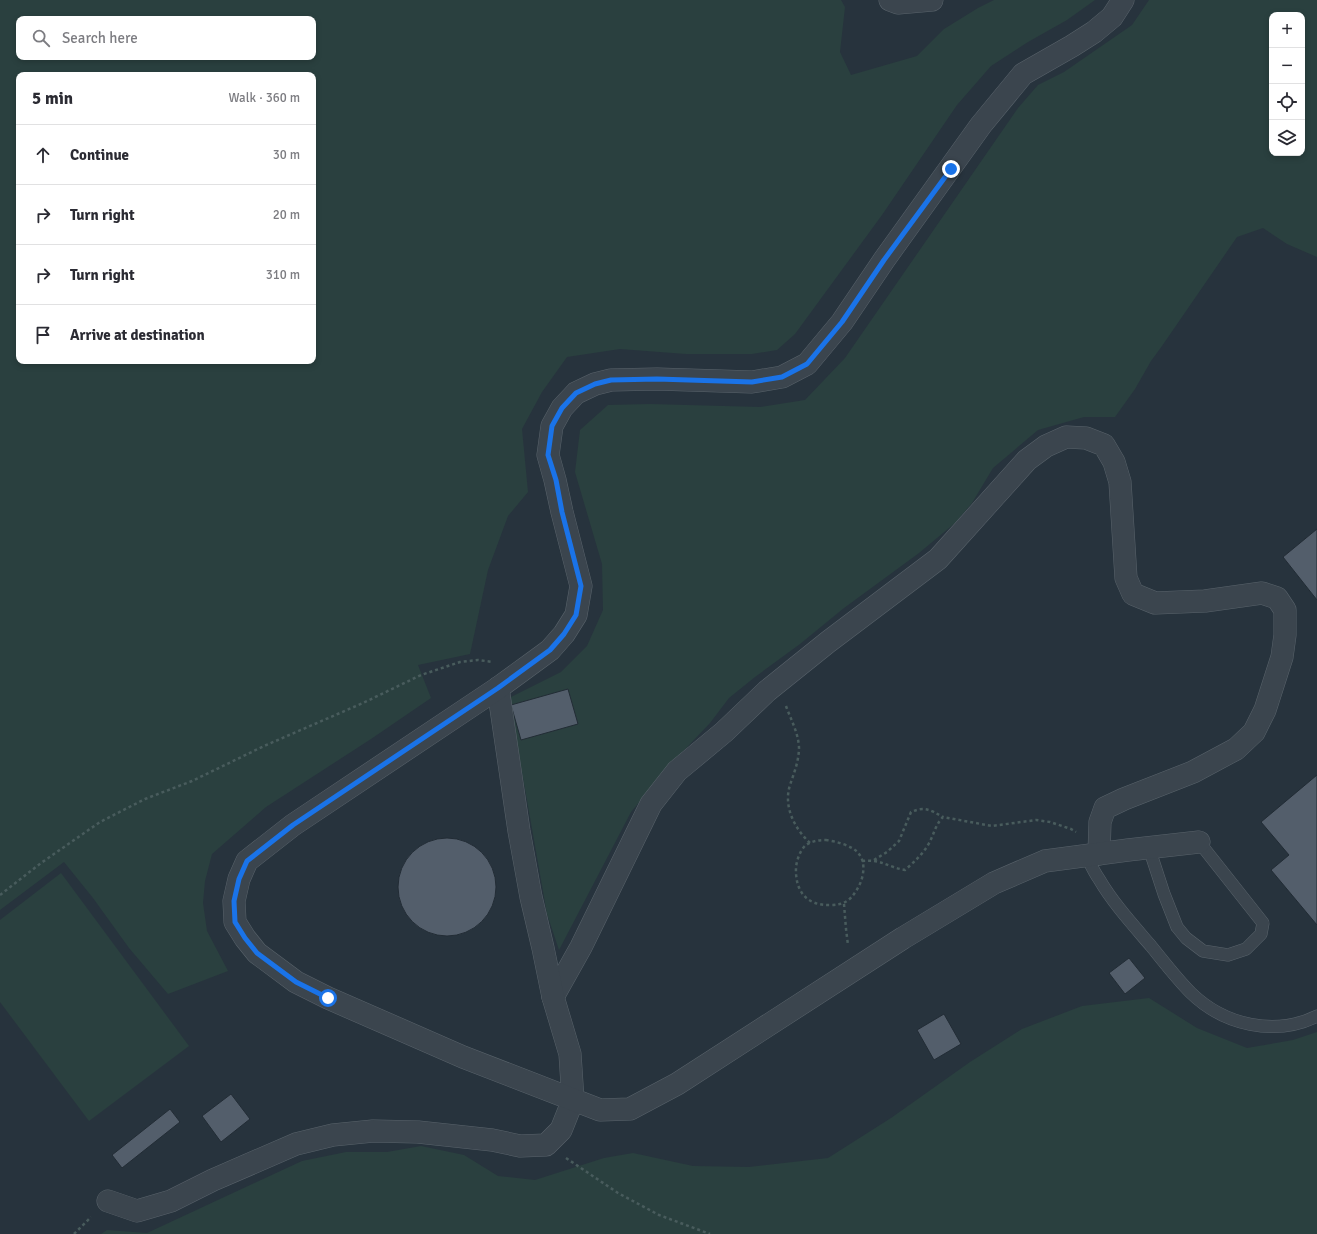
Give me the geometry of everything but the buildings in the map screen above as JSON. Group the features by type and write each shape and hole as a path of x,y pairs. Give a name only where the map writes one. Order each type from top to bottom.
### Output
{"street":[{"path":"890,0 898,3 932,0"},
{"path":"1123,0 1112,17 1094,32 1024,74 981,125 884,260 842,322 807,364 782,377 752,382 657,379 611,380 595,384 576,393 571,398 562,408 552,426 548,455 556,480 562,512 581,586 576,615 564,634 550,650 498,688 293,825 247,861 239,879 234,901 235,922 257,953 296,982 328,998 462,1056 600,1110 630,1109 677,1084 902,938 994,883 1045,861 1199,842"},
{"path":"552,997 581,946 651,804 676,771 724,732 767,691 828,642 938,559 1027,460 1046,446 1066,437 1086,438 1104,445 1114,462 1120,482 1126,578 1133,594 1155,603 1212,600 1262,593 1277,598 1285,610 1285,635 1282,657 1265,710 1254,732 1236,749 1193,772 1105,808 1100,822 1093,854"},
{"path":"108,1201 137,1211 171,1201 213,1180 296,1144 333,1135 373,1131 418,1132 492,1140 520,1146 546,1145 560,1130 573,1100 570,1054 552,997 519,830 498,688"}],"lane":[{"path":"1148,848 1177,927 1186,938 1203,951 1228,955 1246,950 1261,934 1263,923 1199,842"},
{"path":"1093,854 1099,880 1134,926 1191,993 1216,1012 1235,1021 1257,1026 1282,1026 1308,1020 1317,1016"}],"path":[{"path":"0,894 41,862 100,822 145,799 192,781 264,746 421,676 460,662 478,660 494,662 520,672"},
{"path":"778,683 798,739 798,756 789,788 790,812 794,824 810,843"},
{"path":"874,860 887,852 899,841 911,812 919,808 929,810 943,817 992,826 1036,820 1071,828 1076,832"},
{"path":"862,861 874,860 885,863 894,868 905,870 919,858 929,844 938,821 943,817"},
{"path":"826,840 837,842 859,853 862,861 863,873 860,886 852,897 844,904 824,906 815,903 805,897 798,888 796,875 797,862 806,846 810,843 814,841 826,840"},
{"path":"844,904 848,946"},
{"path":"546,1145 618,1193 652,1212 710,1234"}],"green space":[{"path":"0,0 841,0 845,7 840,52 851,75 917,56 944,29 994,0 1095,0 1067,20 1028,42 991,66 957,105 882,215 795,334 777,350 752,354 686,354 620,349 567,357 542,392 522,429 528,492 508,516 488,570 470,654 418,665 431,698 266,807 212,854 205,881 203,903 207,931 228,971 168,994 129,948 93,898 64,862 0,910"},
{"path":"1149,0 1317,0 1317,257 1287,244 1263,228 1237,237 1151,361 1135,389 1115,417 1084,417 1038,430 993,468 972,503 955,523 919,553 844,608 800,644 729,698 710,723 673,762 631,812 559,950 547,914 509,698 561,672 587,646 603,610 602,564 575,472 580,430 608,405 650,404 760,407 805,400 845,358 1018,108 1038,85 1064,72 1132,25"},
{"path":"61,873 189,1046 89,1121 0,1002 0,920"},
{"path":"1149,998 1197,1028 1247,1048 1293,1040 1317,1032 1317,1234 101,1234 107,1230 147,1233 302,1161 346,1152 387,1152 421,1146 464,1155 498,1176 535,1180 604,1158 633,1153 693,1166 749,1167 828,1158 891,1118 970,1062 1022,1029 1082,1006"}],"route":[{"path":"328,998 296,982 257,953 245,938 235,922 234,901 239,879 247,861 293,825 498,688 550,650 564,634 576,615 581,586 562,512 556,480 548,455 552,426 562,408 576,393 595,384 611,380 657,379 708,382 752,382 782,377 807,364 842,322 884,260 951,169"}]}
